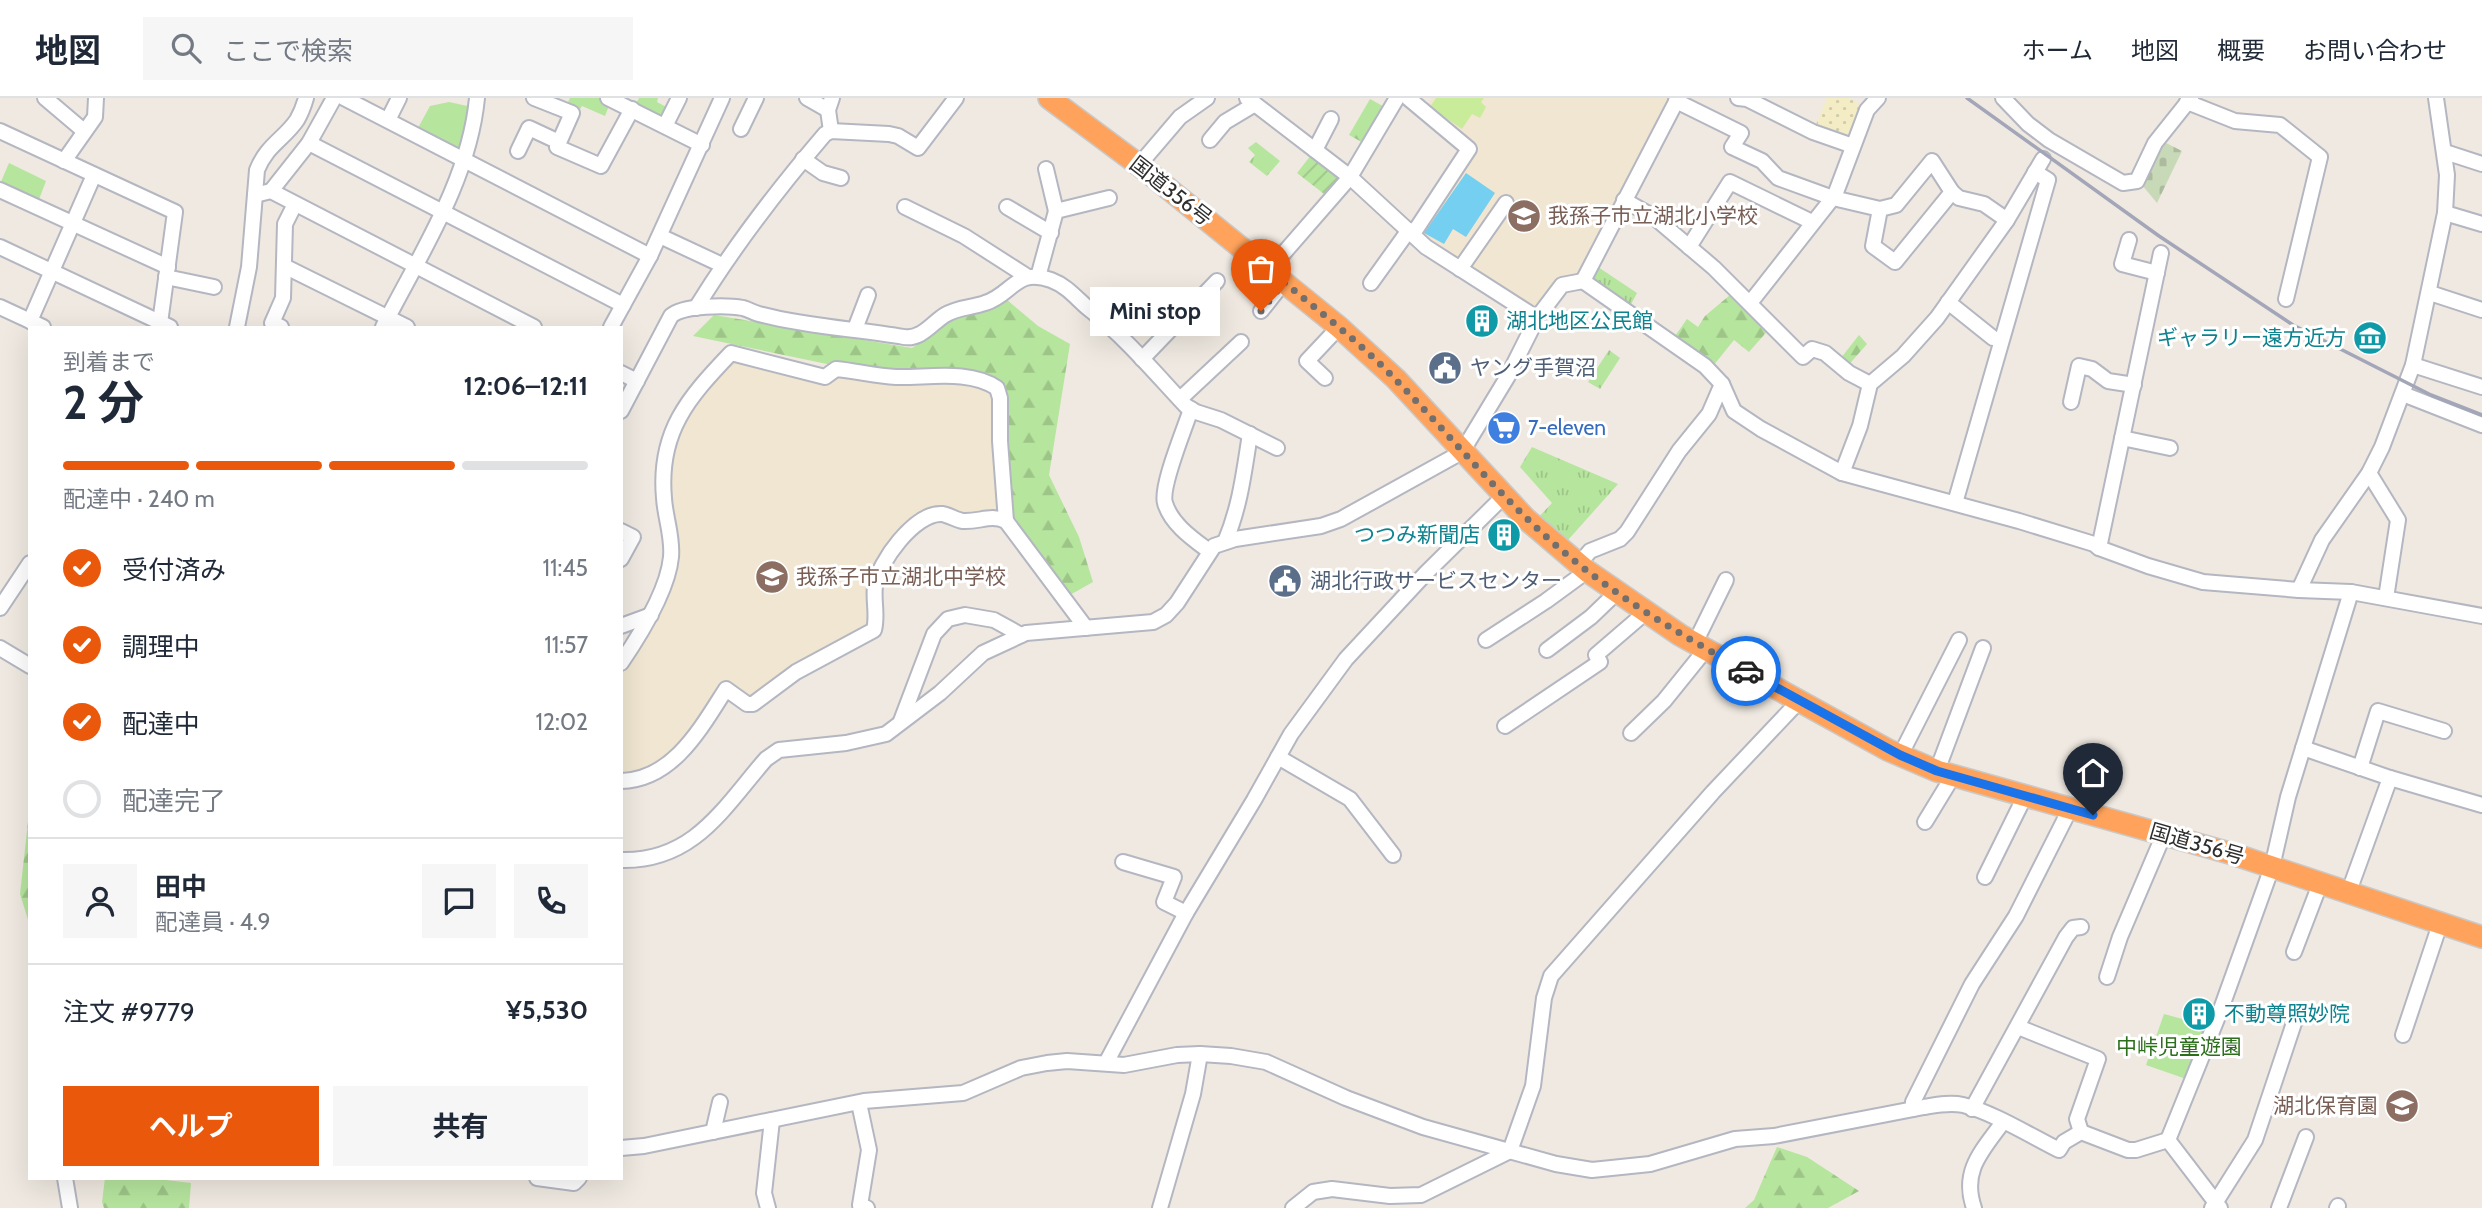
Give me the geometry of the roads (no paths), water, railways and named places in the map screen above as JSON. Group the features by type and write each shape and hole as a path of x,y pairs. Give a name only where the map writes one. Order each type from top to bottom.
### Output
{"highway":[{"name":"国道356号","path":"1049,98 1139,165 1339,327 1396,379 1526,519 1583,567 1701,646 1900,755 1945,773 2164,834 2482,937"}],"street":[{"path":"45,98 84,131"},
{"path":"64,161 95,117 96,98"},
{"path":"237,326 249,268 257,170 262,158 297,121 306,98"},
{"path":"255,195 271,191 309,143 334,98"},
{"path":"344,98 650,256"},
{"path":"388,120 399,98"},
{"path":"284,266 386,322 443,212 465,159 472,138 477,98"},
{"path":"534,98 572,113 557,147 601,166 632,109"},
{"path":"608,98 702,145"},
{"path":"665,126 680,98"},
{"path":"612,326 660,236 722,98"},
{"path":"741,130 756,98"},
{"path":"807,98 830,104 831,131"},
{"path":"696,308 722,265 778,189 825,134 831,131 889,134 898,136 918,148 956,98"},
{"path":"1139,165 1180,117 1207,98"},
{"path":"1261,311 1277,276 1350,177 1397,98"},
{"path":"1371,283 1411,232 1469,149 1408,98"},
{"path":"1738,98 1747,99 1813,132 1853,146"},
{"path":"1750,303 1833,198 1867,110 1878,98"},
{"path":"2003,98 2028,124 2049,140 2123,183 2137,181 2155,143 2189,100 2235,121 2280,125 2320,157 2286,299"},
{"path":"2299,590 2322,540 2369,473 2382,447 2413,365 2445,213 2447,175 2436,98"},
{"path":"1583,281 1677,100 1741,132 1732,147 1762,161 1778,178 1833,198 1880,209 1896,205 1933,161 1952,192 1959,198 1984,204 2007,220"},
{"path":"1210,140 1225,122 1251,101 1350,177 1426,247 1537,318"},
{"path":"1315,150 1331,119"},
{"path":"519,151 529,128 559,142"},
{"path":"0,131 175,212 167,272 165,325 0,247"},
{"path":"309,143 623,305"},
{"path":"2445,152 2482,164"},
{"path":"803,159 823,173 841,178"},
{"path":"1842,473 1860,426 1870,384 1903,356 1948,302 2007,220 2043,159"},
{"path":"1033,277 1051,233 1056,211 1046,169"},
{"path":"1955,503 2048,180 2035,172"},
{"path":"0,307 37,324 52,272 94,175"},
{"path":"1689,247 1730,182 1812,222"},
{"path":"0,190 167,272 214,288"},
{"path":"271,191 532,326"},
{"path":"1880,209 1873,246 1895,262 1952,192"},
{"path":"1056,211 1109,198"},
{"path":"1624,200 1654,217 1689,247 1803,357 1812,349 1825,353 1849,373 1870,384"},
{"path":"1460,269 1506,202"},
{"path":"279,326 272,323 283,298 285,224 295,204"},
{"path":"905,207 964,236 1033,277 1066,287 1104,319 1185,404 1277,448"},
{"path":"1007,207 1051,233"},
{"path":"2445,213 2482,225"},
{"path":"660,236 722,265"},
{"path":"2129,240 2122,264 2157,272"},
{"path":"2099,548 2161,253"},
{"path":"623,407 671,316 684,309 744,309 776,318 888,332 907,338 915,336 945,315 966,306 990,301 1020,279 1033,277"},
{"path":"1142,359 1208,298 1217,281"},
{"path":"623,860 639,860 669,853 697,838 766,758 779,750 846,743 886,734 940,693 983,653 1021,635 1153,622 1166,615 1214,546 1235,539 1321,526 1341,519 1462,452 1508,376 1537,318 1562,285 1583,281 1704,366 1722,384 1734,411 1761,429 1842,473 2069,536 2148,566 2203,582 2351,592 2482,616"},
{"path":"2430,293 2482,310"},
{"path":"855,329 869,295"},
{"path":"1948,302 1993,338"},
{"path":"1325,378 1307,361 1339,327"},
{"path":"1209,551 1187,534 1171,514 1164,502 1166,484 1185,404 1241,342"},
{"path":"623,660 651,615 671,557 663,483 670,442 682,408 697,388 731,353 825,377 836,369 896,377 943,374 990,383 997,388 1000,398 1006,521"},
{"path":"2413,365 2482,387"},
{"path":"2071,402 2079,366 2092,369 2108,381 2134,385"},
{"path":"623,374 636,381"},
{"path":"1486,640 1546,601 1583,567 1590,551 1620,539 1627,532 1679,451 1709,414 1722,384"},
{"path":"2403,394 2482,425"},
{"path":"1224,542 1235,518 1250,434"},
{"path":"2122,438 2170,448"},
{"path":"2369,473 2398,520 2386,598"},
{"path":"1106,1063 1186,914 1291,734 1346,659 1426,573 1504,496"},
{"path":"623,781 647,776 666,767 702,727 726,689 747,704 753,704 796,672 874,630 877,620 874,589 879,569 885,558 910,530 928,518 941,514 961,521 995,517 1006,521 1086,628"},
{"path":"623,532 633,537 623,555"},
{"path":"0,608 28,566"},
{"path":"1630,733 1664,701 1701,646 1726,580"},
{"path":"1547,650 1591,617 1617,592"},
{"path":"2168,1140 2221,1009 2272,867 2282,818 2351,592"},
{"path":"1506,726 1600,662 1596,655 1647,612"},
{"path":"623,625 651,615"},
{"path":"900,724 934,634 948,620 965,615 994,620 1021,635"},
{"path":"1900,755 1959,639"},
{"path":"0,648 28,665"},
{"path":"1925,822 1945,773 1983,648"},
{"path":"1293,1208 1313,1192 1332,1189 1390,1196 1421,1195 1510,1152 1533,1086 1544,998 1551,976 1713,792 1800,701"},
{"path":"2360,768 2378,711 2444,731"},
{"path":"2303,748 2390,778 2482,805"},
{"path":"1278,757 1350,799 1393,855"},
{"path":"2348,894 2390,778"},
{"path":"1984,877 2025,796"},
{"path":"1913,1109 1913,1102 1972,984 2016,916 2070,809"},
{"path":"2107,977 2120,937 2164,834"},
{"path":"1124,862 1174,877 1164,902 1186,914"},
{"path":"2294,952 2320,884"},
{"path":"2403,1035 2440,924"},
{"path":"1972,1109 2066,937 2073,928 2081,927"},
{"path":"2168,1140 2216,1207 2255,1140 2298,1012"},
{"path":"2018,1027 2098,1059 2077,1119 2081,1132"},
{"path":"1160,1208 1193,1094 1200,1054"},
{"path":"623,1148 644,1146 859,1102 963,1093 1021,1068 1047,1063 1124,1065 1177,1055 1200,1054 1266,1062 1388,1114 1510,1152 1592,1170 1650,1164 1735,1139 1774,1136 1948,1104 1963,1105 2059,1150 2064,1142 2081,1132"},
{"path":"713,1132 720,1102"},
{"path":"859,1102 869,1150 860,1205 867,1208"},
{"path":"768,1208 764,1193 772,1121"},
{"path":"1974,1208 1969,1192 1970,1175 1977,1159 2003,1122"},
{"path":"2081,1132 2127,1150 2136,1150 2168,1140"},
{"path":"2279,1208 2306,1137"},
{"path":"65,1180 70,1208"},
{"path":"552,1180 574,1183 577,1180"}],"water":[{"path":"1466,173 1495,193 1466,237 1453,229 1444,244 1424,233"}],"railway":[{"path":"1967,98 2159,236 2293,325 2431,395 2482,415"}],"place":[{"name":"我孫子市立湖北小学校","path":"1524,216"},
{"name":"Mini stop","path":"1261,311"},
{"name":"湖北地区公民館","path":"1482,321"},
{"name":"ギャラリー遠方近方","path":"2370,338"},
{"name":"ヤング手賀沼","path":"1445,368"},
{"name":"7-eleven","path":"1504,428"},
{"name":"つつみ新聞店","path":"1504,535"},
{"name":"我孫子市立湖北中学校","path":"772,577"},
{"name":"湖北行政サービスセンター","path":"1285,581"},
{"name":"不動尊照妙院","path":"2199,1014"},
{"name":"湖北保育園","path":"2402,1106"}],"park label":[{"name":"中峠児童遊園","path":"2179,1047"}]}
